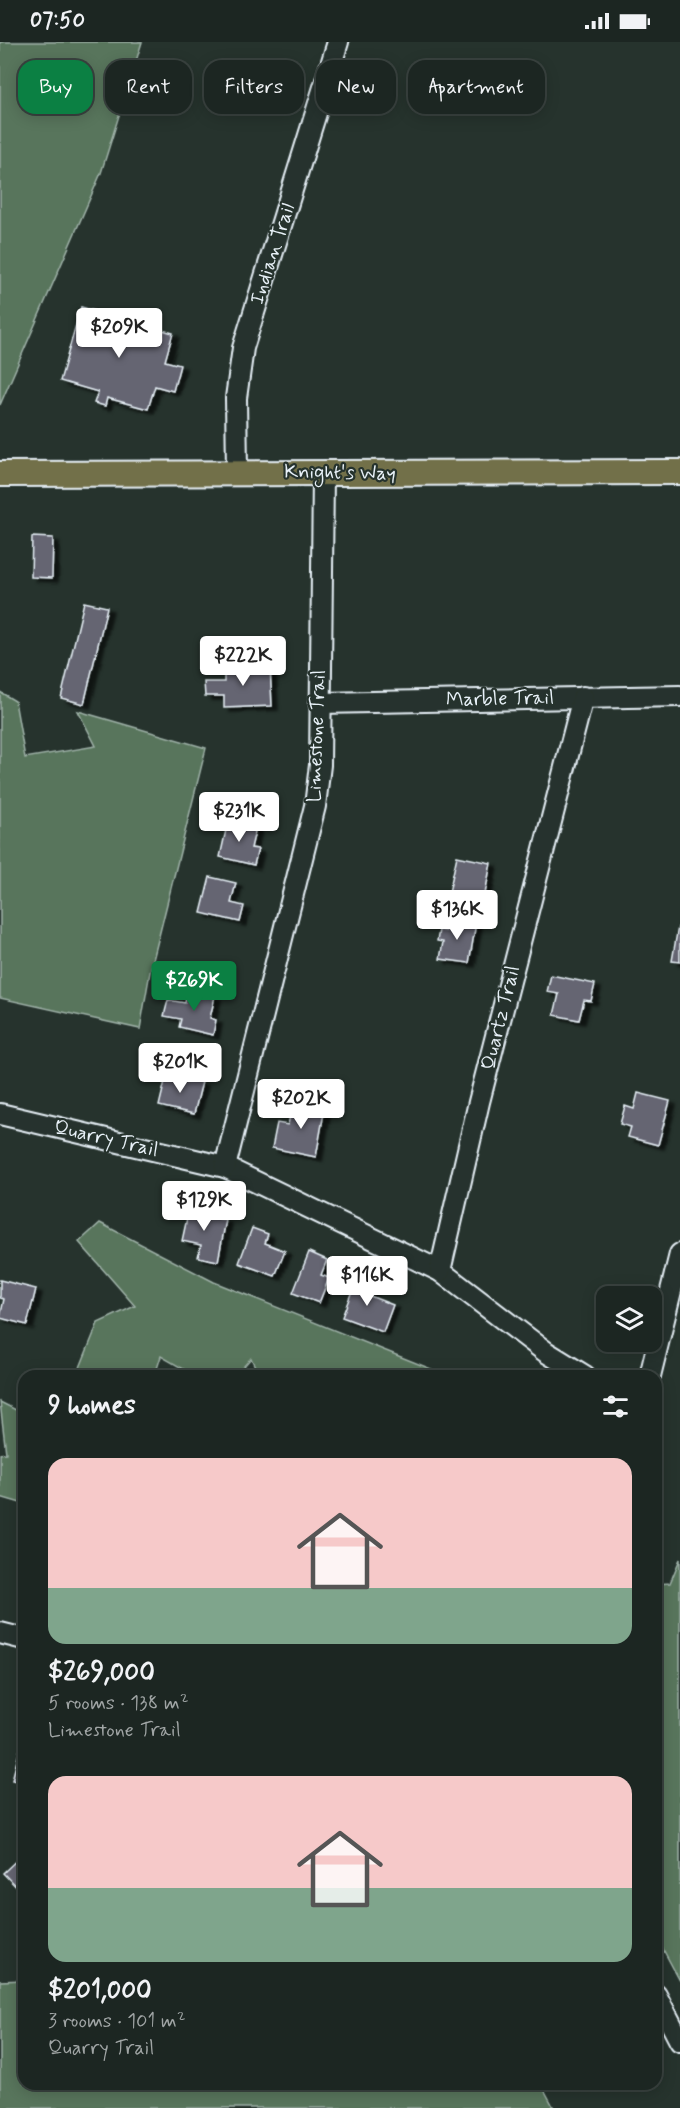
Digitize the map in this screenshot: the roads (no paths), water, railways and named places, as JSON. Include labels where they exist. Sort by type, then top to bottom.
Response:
[{"type":"main road","name":"Knight's Way","points":[[0,474],[237,471],[323,475],[680,472]]},
{"type":"street","name":"Indian Trail","points":[[237,471],[236,398],[243,348],[338,42]]},
{"type":"street","name":"Limestone Trail","points":[[225,1167],[315,806],[320,765],[323,475]]},
{"type":"street","name":"Marble Trail","points":[[320,703],[680,696]]},
{"type":"street","name":"Quartz Trail","points":[[440,1271],[479,1102],[583,697]]},
{"type":"street","name":"Quarry Trail","points":[[0,1114],[225,1167],[440,1271],[546,1352],[575,1370]]},
{"type":"street","points":[[651,1370],[680,1254]]},
{"type":"street","points":[[0,1633],[18,1638]]},
{"type":"street","points":[[662,2007],[680,2042]]}]
